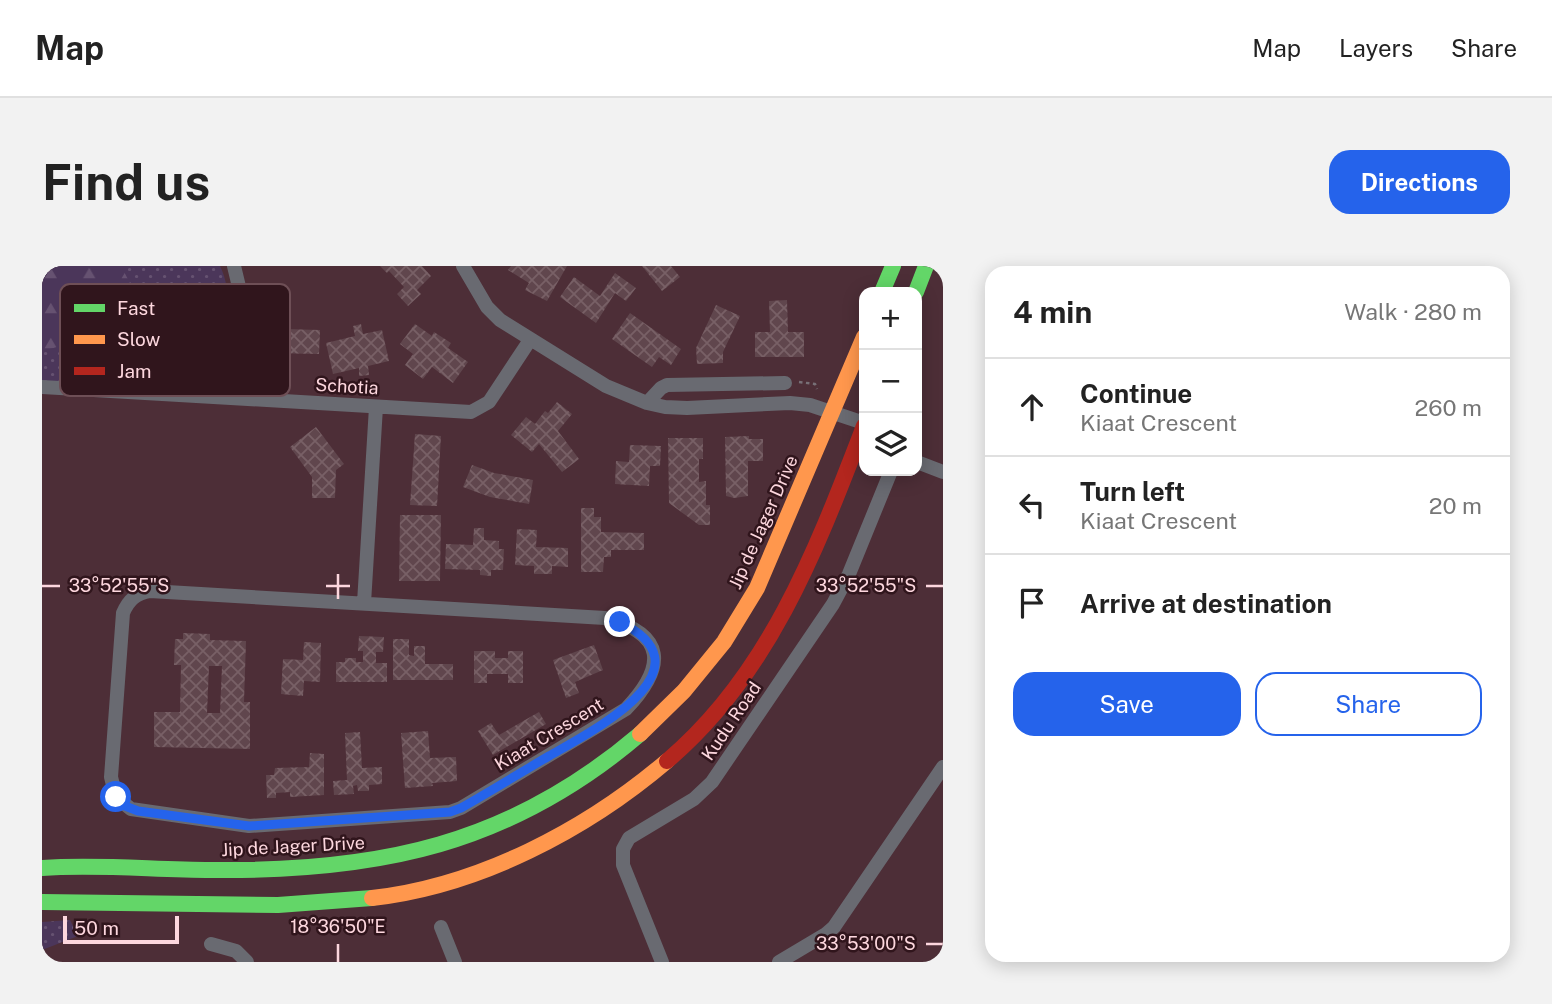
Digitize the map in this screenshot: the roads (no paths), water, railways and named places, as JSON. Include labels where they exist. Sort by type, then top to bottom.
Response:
[{"type":"main road","points":[[884,287],[893,266]]},
{"type":"main road","points":[[918,287],[926,266]]},
{"type":"main road","name":"Jip de Jager Drive","points":[[42,868],[69,866],[250,872],[355,864],[398,857],[471,835],[527,811],[567,789],[612,757],[649,725],[684,690],[730,634],[758,587],[859,349]]},
{"type":"main road","points":[[42,902],[265,905],[372,899],[422,890],[473,875],[524,855],[573,830],[619,801],[669,762],[732,696],[770,639],[810,565],[859,438]]},
{"type":"street","points":[[234,266],[238,284]]},
{"type":"street","points":[[463,266],[493,314],[530,340],[624,396],[665,407],[790,403],[810,405],[833,411],[859,423]]},
{"type":"street","name":"Schotia","points":[[199,396],[471,412],[489,402],[530,340]]},
{"type":"street","points":[[647,403],[661,387],[667,386],[785,383]]},
{"type":"street","name":"Schotia","points":[[42,387],[60,388]]},
{"type":"street","points":[[364,604],[376,407]]},
{"type":"street","points":[[922,464],[943,472]]},
{"type":"street","name":"Kudu Road","points":[[662,962],[623,865],[625,843],[634,834],[694,799],[712,782],[834,604],[889,476]]},
{"type":"street","name":"Kiaat Crescent","points":[[150,591],[364,604],[605,618],[620,622],[645,637],[653,648],[655,668],[626,709],[450,812],[249,826],[138,811],[120,802],[113,790],[111,777],[123,612],[128,601],[138,594],[150,591]]},
{"type":"street","points":[[779,962],[834,927],[943,767]]},
{"type":"street","points":[[441,928],[455,962]]},
{"type":"street","points":[[211,944],[236,951],[247,962]]}]
